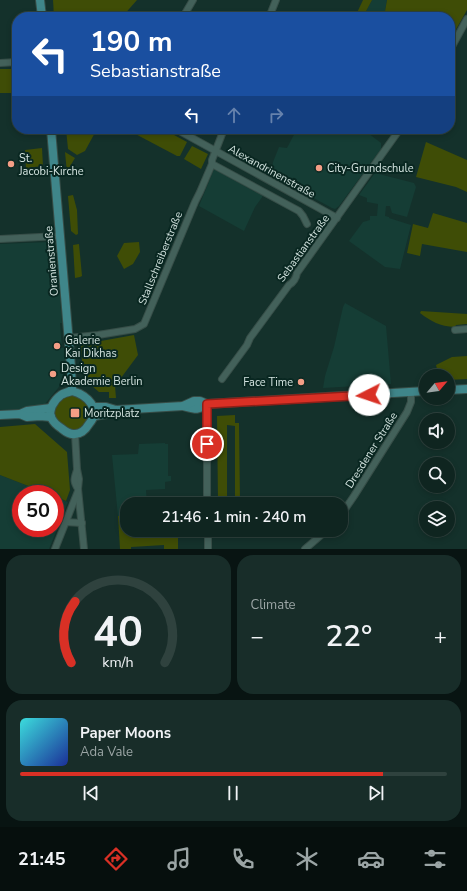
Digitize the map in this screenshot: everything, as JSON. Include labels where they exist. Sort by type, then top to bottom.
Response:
[{"type":"main road","points":[[40,0],[41,12]]},
{"type":"main road","name":"Oranienstraße","points":[[51,134],[69,338],[72,391]]},
{"type":"main road","points":[[455,390],[467,389]]},
{"type":"main road","points":[[72,391],[83,396],[93,407],[94,416],[92,422],[80,433],[75,434],[71,434],[63,430],[53,420],[51,413],[60,396],[66,392],[72,391]]},
{"type":"main road","points":[[94,416],[106,414],[116,410],[183,406],[201,409],[207,404],[419,391]]},
{"type":"main road","points":[[93,407],[106,407],[116,410]]},
{"type":"main road","points":[[0,415],[20,414],[27,417],[51,413]]},
{"type":"street","points":[[186,12],[193,0]]},
{"type":"street","points":[[271,12],[276,0]]},
{"type":"street","points":[[455,41],[467,19]]},
{"type":"street","points":[[0,63],[12,62]]},
{"type":"street","name":"Alexandrinenstraße","points":[[185,134],[337,218]]},
{"type":"street","name":"Stallschreiberstraße","points":[[69,338],[135,329],[144,324],[212,164],[212,160],[222,134]]},
{"type":"street","name":"Sebastianstraße","points":[[222,379],[247,345],[250,338],[289,285],[296,278],[297,273],[396,134]]},
{"type":"street","name":"Alexandrinenstraße","points":[[212,164],[298,211],[303,216],[307,224]]},
{"type":"street","points":[[0,239],[60,236]]},
{"type":"street","points":[[455,330],[467,329]]},
{"type":"street","name":"Dresdener Straße","points":[[348,505],[407,412],[411,402],[411,392]]},
{"type":"street","points":[[207,404],[207,497]]},
{"type":"street","points":[[55,549],[80,483],[77,470],[75,434]]},
{"type":"street","points":[[78,489],[84,549]]},
{"type":"street","points":[[65,522],[82,523]]},
{"type":"street","points":[[208,537],[208,549]]},
{"type":"street","points":[[305,549],[319,537]]},
{"type":"shaded area","points":[[372,0],[387,0],[385,12],[366,12]]},
{"type":"shaded area","name":"City-Grundschule","points":[[294,134],[369,134],[381,143],[381,149],[339,206],[335,209],[271,175],[273,162],[279,147],[287,148]]},
{"type":"shaded area","points":[[214,169],[263,196],[255,207],[244,231],[199,206]]},
{"type":"shaded area","points":[[375,173],[414,183],[416,187],[407,217],[392,213],[390,206],[386,206],[385,216],[411,225],[400,269],[385,267],[349,241],[363,222],[370,220],[370,216],[377,216],[378,204],[367,202],[367,198],[359,195]]},
{"type":"shaded area","points":[[50,242],[53,244],[54,248],[56,248],[62,323],[60,323],[66,374],[64,375],[63,382],[44,405],[39,405],[39,408],[0,410],[0,244]]},
{"type":"shaded area","points":[[345,303],[386,326],[391,384],[323,388]]},
{"type":"shaded area","points":[[139,444],[168,444],[168,476],[171,476],[171,481],[165,482],[165,489],[146,490],[146,497],[120,497],[120,516],[118,516],[112,455],[138,454]]},
{"type":"shaded area","points":[[0,475],[26,485],[12,485],[12,537],[54,537],[49,549],[0,549]]},
{"type":"shaded area","points":[[64,500],[68,502],[64,512]]},
{"type":"green space","points":[[53,0],[137,0],[126,12],[54,12]]},
{"type":"green space","points":[[363,0],[372,0],[366,12],[357,12]]},
{"type":"green space","points":[[387,0],[467,0],[467,10],[455,31],[455,12],[385,12]]},
{"type":"green space","points":[[0,69],[12,69],[12,93],[0,93]]},
{"type":"green space","points":[[66,134],[94,134],[85,151],[77,155],[68,149]]},
{"type":"green space","points":[[135,134],[172,134],[187,142],[180,156],[177,156]]},
{"type":"green space","points":[[426,142],[467,160],[467,192],[456,187],[416,177]]},
{"type":"green space","points":[[192,146],[208,154],[201,169],[184,159]]},
{"type":"green space","points":[[42,148],[43,166],[26,168],[25,150]]},
{"type":"green space","points":[[65,152],[75,158],[69,168],[68,173],[67,173]]},
{"type":"green space","points":[[73,195],[77,210],[78,234],[76,235],[71,231],[68,196]]},
{"type":"green space","points":[[433,213],[467,223],[467,252],[422,244],[420,256],[407,253],[413,224],[428,228]]},
{"type":"green space","points":[[139,242],[140,252],[133,264],[124,269],[117,256],[124,243]]},
{"type":"green space","points":[[79,244],[82,276],[75,278],[73,245]]},
{"type":"green space","points":[[421,311],[467,314],[467,324],[456,325],[455,327],[440,325],[424,316],[420,313]]},
{"type":"green space","points":[[134,335],[138,355],[115,386],[116,398],[109,398],[109,392],[99,392],[83,377],[81,344],[83,342],[101,341]]},
{"type":"green space","points":[[467,356],[467,379],[455,380],[455,369],[437,369],[436,365],[452,357]]},
{"type":"green space","points":[[75,394],[91,408],[90,419],[78,431],[67,430],[54,417],[54,407],[63,396]]},
{"type":"green space","points":[[235,415],[235,423],[239,423],[240,497],[235,497],[235,426],[227,425],[227,497],[218,497],[217,416]]},
{"type":"green space","points":[[35,424],[67,452],[70,490],[66,501],[64,500],[64,485],[26,485],[0,475],[0,427]]},
{"type":"green space","points":[[118,516],[120,516],[120,537],[178,537],[178,549],[164,549],[164,545],[120,549]]},
{"type":"place","name":"St. Jacobi-Kirche","points":[[11,164]]},
{"type":"place","name":"City-Grundschule","points":[[319,168]]},
{"type":"place","name":"Galerie Kai Dikhas","points":[[57,346]]},
{"type":"place","name":"Design Akademie Berlin","points":[[53,374]]},
{"type":"place","name":"Face Time","points":[[301,382]]},
{"type":"place","name":"Moritzplatz","points":[[75,413]]},
{"type":"route","points":[[207,444],[207,404],[369,395]]}]
